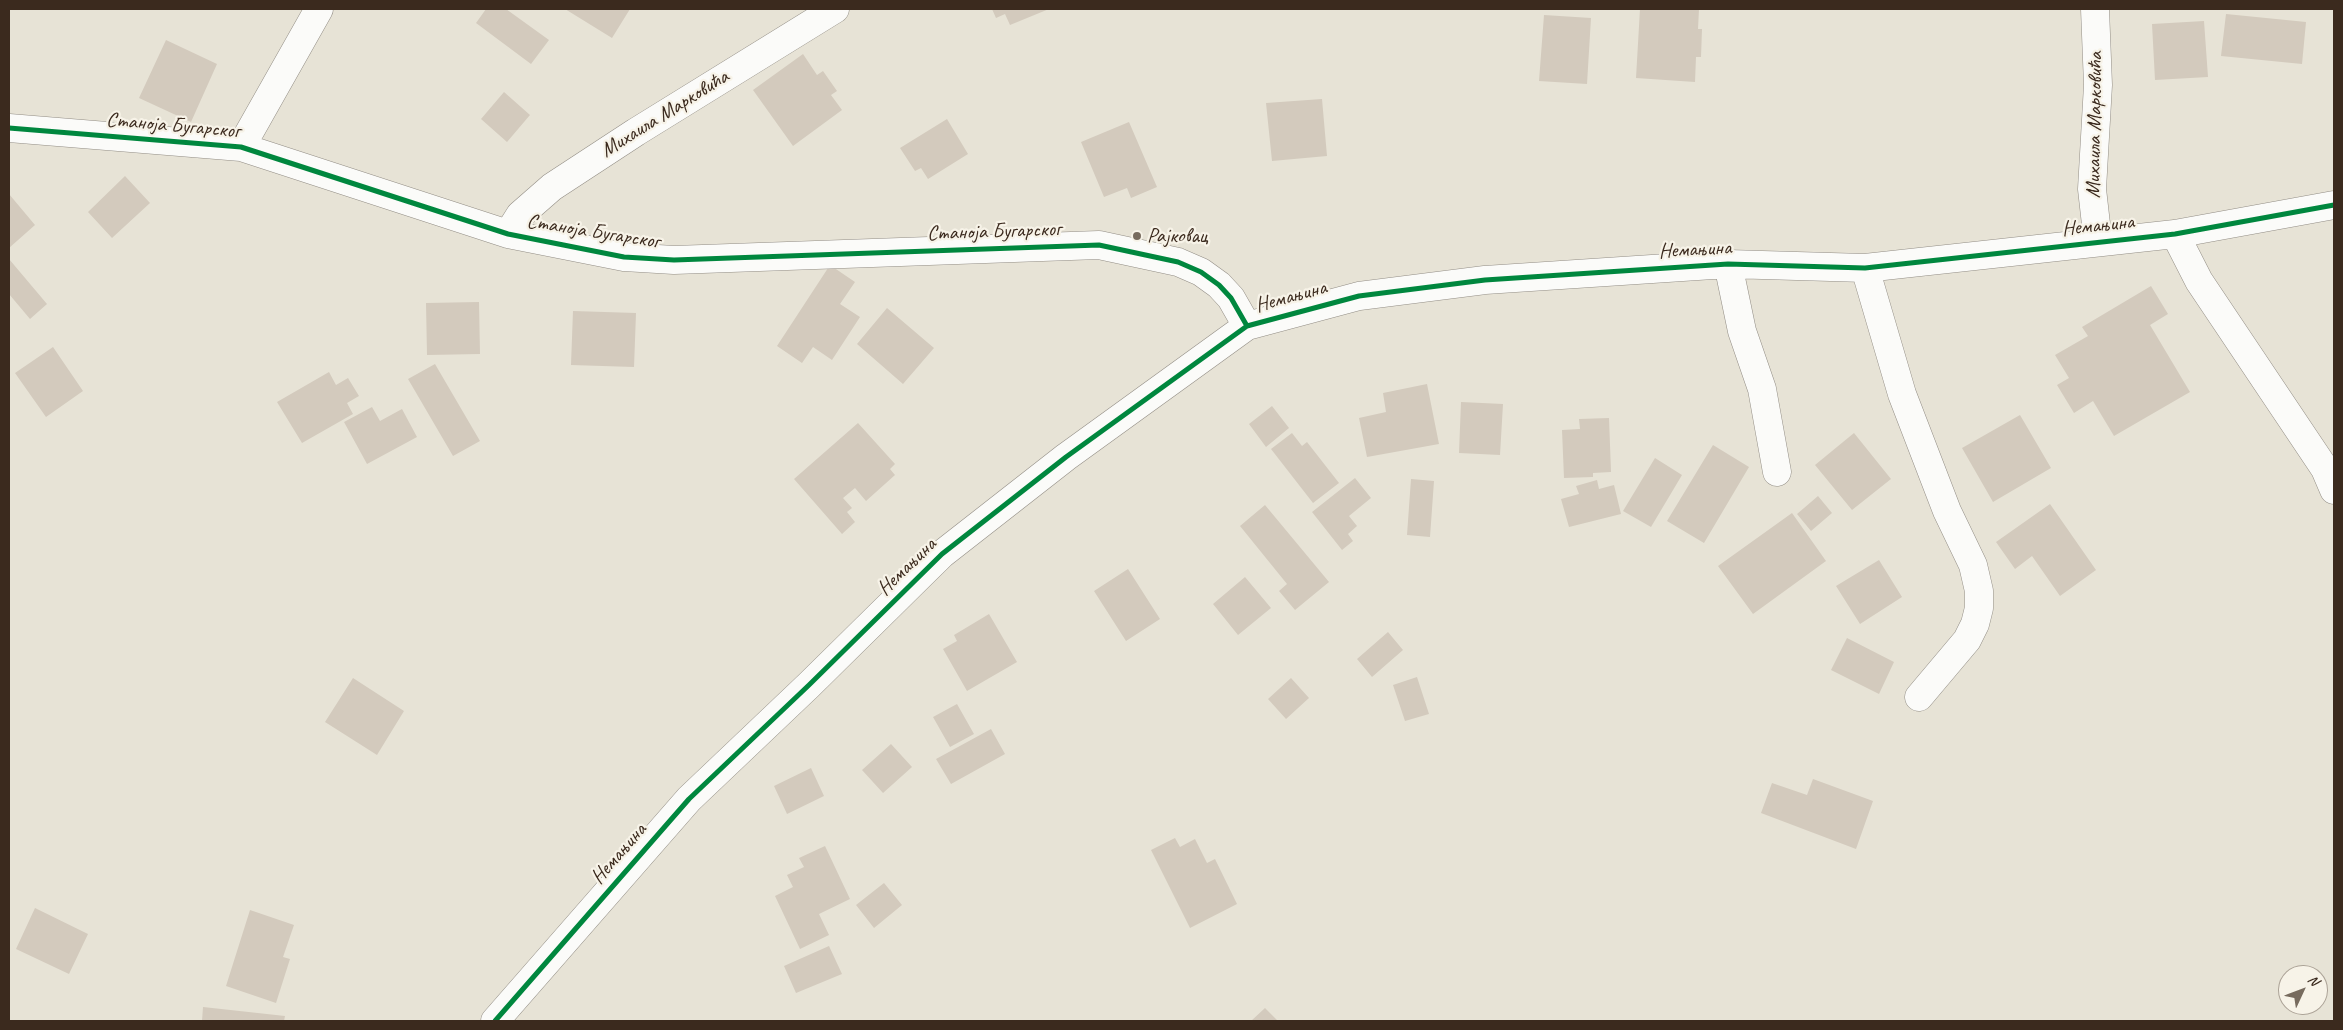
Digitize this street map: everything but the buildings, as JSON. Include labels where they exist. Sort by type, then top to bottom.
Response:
[{"type":"street","points":[[241,147],[319,9]]},
{"type":"street","name":"Михаила Марковића","points":[[508,234],[520,214],[552,187],[644,127],[835,9]]},
{"type":"street","name":"Михаила Марковића","points":[[2096,9],[2098,86],[2092,189],[2098,242]]},
{"type":"street","name":"Станоја Бугарског","points":[[9,128],[241,147],[508,234],[624,257],[674,260],[1098,245],[1178,262],[1201,272],[1219,285],[1231,298],[1247,326]]},
{"type":"street","name":"Немањина","points":[[495,1021],[689,799],[809,686],[942,554],[1066,457],[1247,326],[1359,296],[1485,280],[1728,264],[1865,268],[2175,234],[2334,205]]},
{"type":"street","points":[[2175,234],[2199,281],[2325,469],[2334,490]]},
{"type":"street","points":[[1728,264],[1742,331],[1762,389],[1777,472]]},
{"type":"street","points":[[1865,268],[1902,394],[1947,511],[1973,565],[1980,591],[1975,624],[1967,640],[1919,698]]},
{"type":"cycle path","points":[[9,128],[241,147],[508,234],[624,257],[674,260],[1099,245],[1178,262],[1201,272],[1219,285],[1231,298],[1247,326]]},
{"type":"cycle path","points":[[495,1021],[689,799],[809,685],[942,554],[1066,457],[1247,326],[1359,296],[1485,280],[1728,264],[1865,268],[2175,234],[2334,205]]},
{"type":"place","name":"Рајковац","points":[[1137,236]]}]
